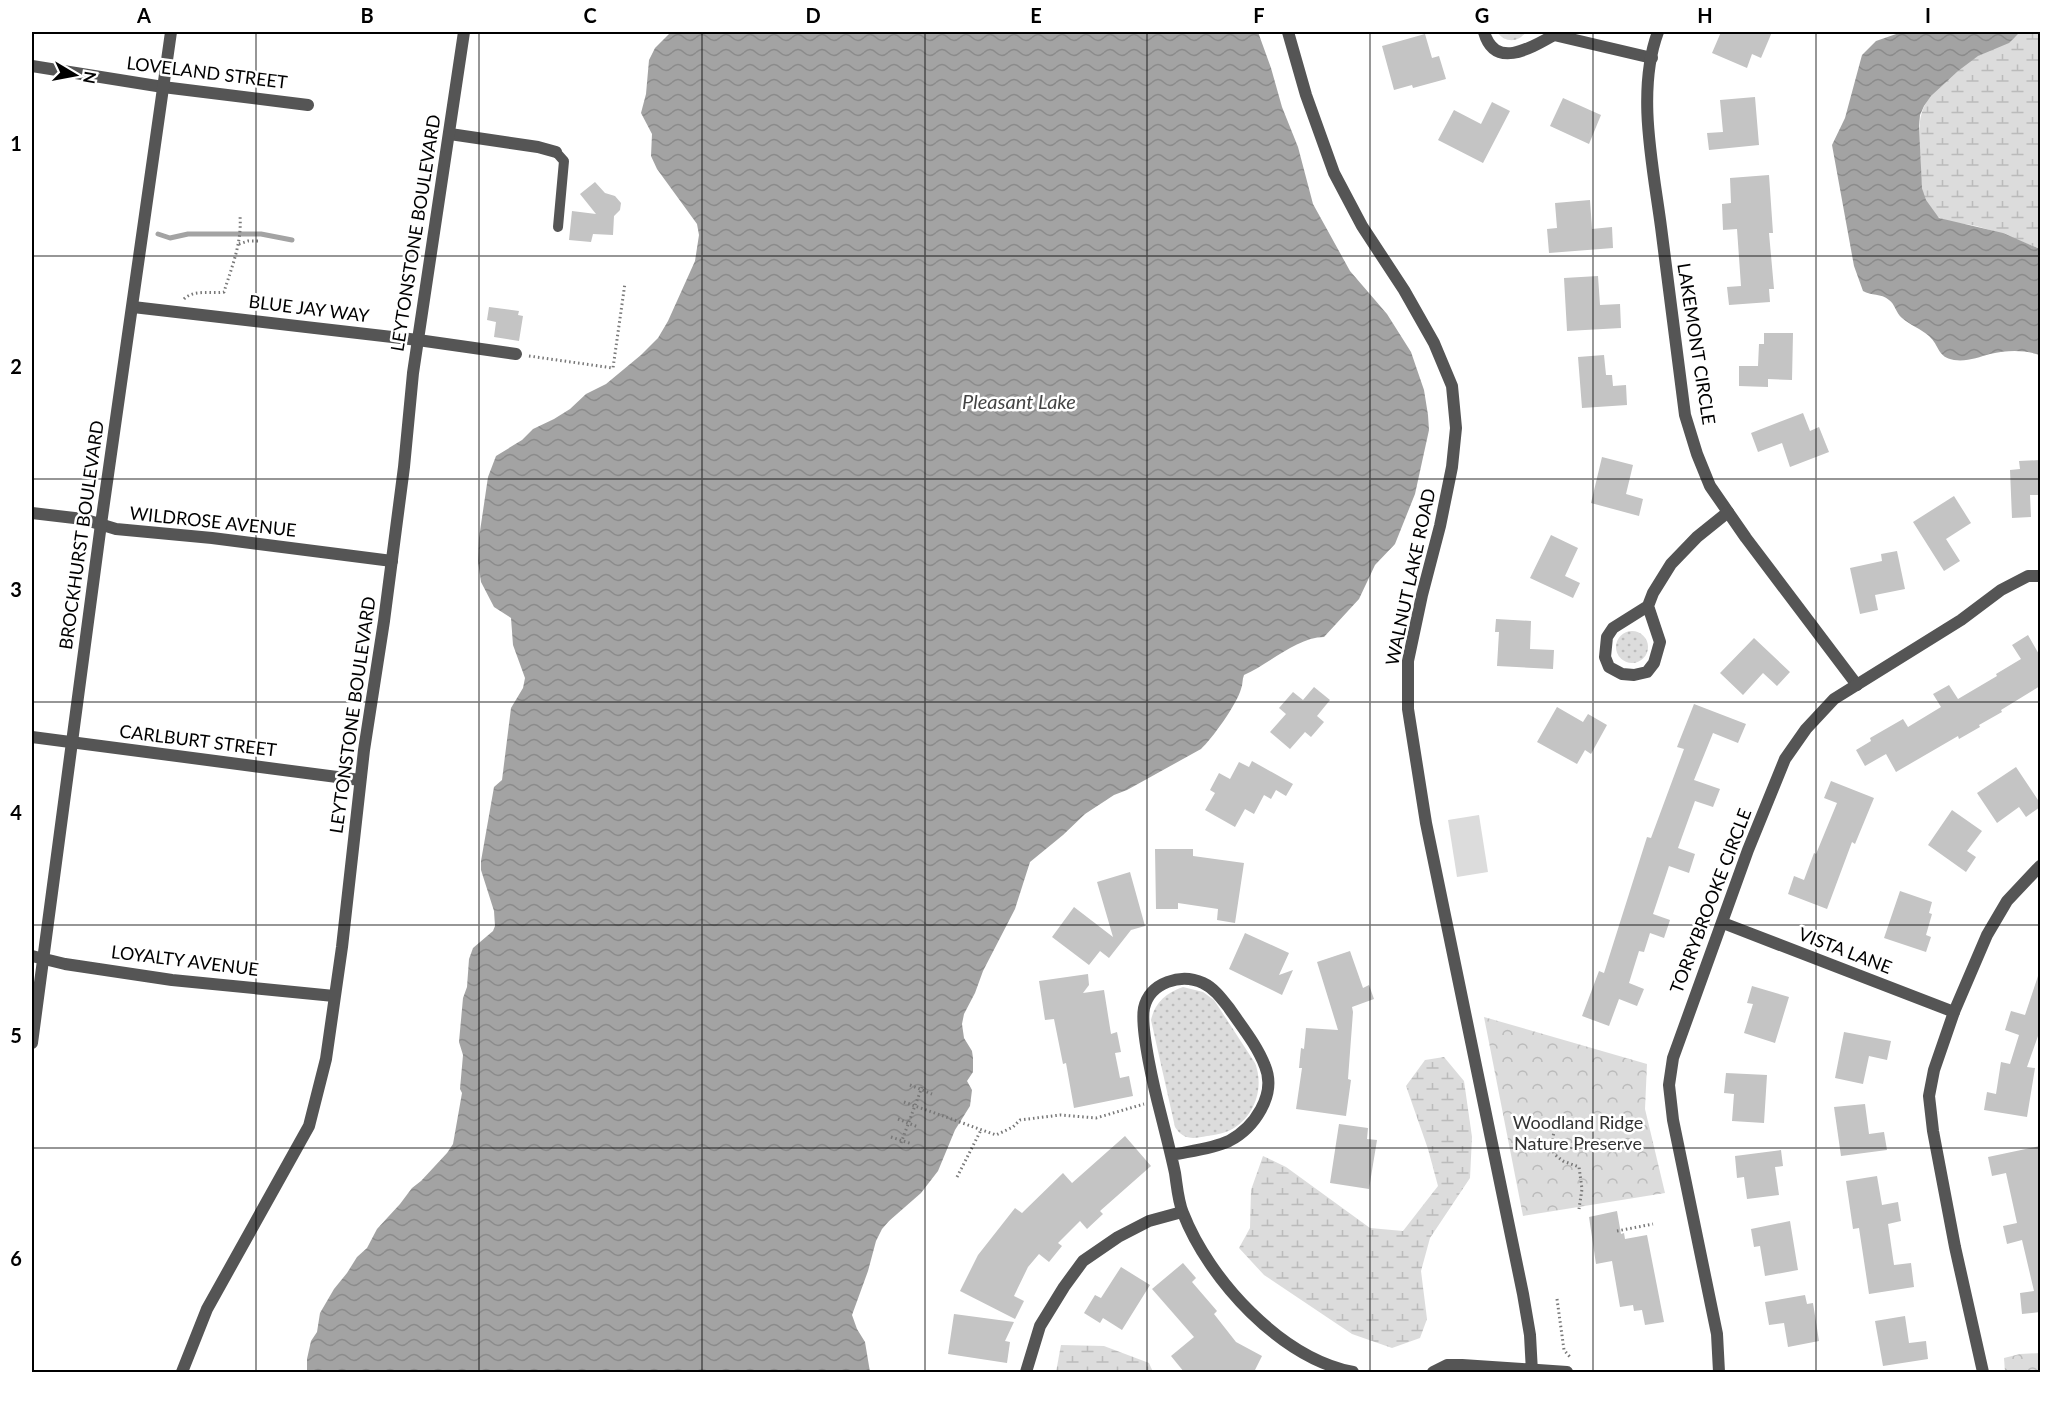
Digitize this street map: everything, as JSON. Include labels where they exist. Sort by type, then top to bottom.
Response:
[{"type":"street","name":"BROCKHURST BOULEVARD","points":[[32,1043],[37,958],[72,744],[171,32]]},
{"type":"street","name":"LEYTONSTONE BOULEVARD","points":[[182,1372],[207,1309],[309,1126],[326,1059],[360,780],[392,561],[418,340],[464,32]]},
{"type":"street","name":"WALNUT LAKE ROAD","points":[[1288,32],[1306,95],[1334,173],[1362,226],[1404,290],[1434,343],[1452,386],[1456,428],[1452,467],[1408,661],[1408,709],[1426,824],[1523,1294],[1530,1335],[1532,1372]]},
{"type":"street","points":[[1484,32],[1488,42],[1496,50],[1517,54],[1528,50],[1553,33],[1652,58]]},
{"type":"street","name":"LAKEMONT CIRCLE","points":[[1658,32],[1647,93],[1651,149],[1685,415],[1710,486],[1857,685]]},
{"type":"street","name":"LOVELAND STREET","points":[[32,66],[163,87],[308,105]]},
{"type":"street","points":[[450,134],[538,147],[556,152]]},
{"type":"street","name":"BLUE JAY WAY","points":[[133,307],[418,340],[516,354]]},
{"type":"street","points":[[1647,606],[1660,642],[1654,663],[1647,672],[1634,675],[1622,674],[1610,667],[1605,657],[1607,637],[1613,628],[1647,606],[1671,564],[1697,537],[1728,512]]},
{"type":"street","name":"WILDROSE AVENUE","points":[[32,513],[83,519],[116,529],[212,538],[392,561]]},
{"type":"street","name":"TORRYBROOKE CIRCLE","points":[[1719,1372],[1717,1334],[1673,1120],[1669,1085],[1673,1058],[1685,1019],[1723,923],[1748,850],[1785,759],[1806,729],[1834,699],[1961,620],[2001,590],[2028,576],[2040,576]]},
{"type":"street","name":"CARLBURT STREET","points":[[32,737],[360,780]]},
{"type":"street","points":[[1983,1372],[1955,1247],[1933,1131],[1929,1096],[1934,1070],[1954,1012],[1987,935],[2007,901],[2040,866]]},
{"type":"street","name":"VISTA LANE","points":[[1723,923],[1954,1012]]},
{"type":"street","name":"LOYALTY AVENUE","points":[[37,958],[172,980],[334,996]]},
{"type":"street","points":[[1171,1155],[1214,1145],[1235,1137],[1252,1124],[1261,1111],[1268,1080],[1266,1068],[1255,1046],[1214,990],[1203,983],[1176,979],[1155,990],[1144,1008],[1144,1029],[1157,1101],[1182,1212],[1222,1280],[1252,1312],[1289,1346],[1320,1364],[1353,1372]]},
{"type":"street","points":[[1026,1372],[1040,1326],[1083,1261],[1118,1237],[1149,1221],[1182,1212]]},
{"type":"street","points":[[1433,1372],[1447,1365],[1532,1372],[1567,1372]]},
{"type":"lane","points":[[556,152],[564,161],[558,227]]},
{"type":"path","points":[[180,312],[184,299],[190,294],[224,292],[234,256],[240,244],[240,216]]},
{"type":"path","points":[[240,244],[248,241],[261,241]]},
{"type":"path","points":[[516,354],[613,368],[625,283]]},
{"type":"path","points":[[910,1085],[932,1094]]},
{"type":"path","points":[[901,1142],[922,1088]]},
{"type":"path","points":[[904,1102],[996,1135],[1013,1127],[1020,1120],[1060,1115],[1096,1118],[1157,1101]]},
{"type":"path","points":[[898,1119],[918,1127]]},
{"type":"path","points":[[1560,1122],[1555,1128],[1551,1141],[1554,1154],[1563,1161],[1579,1167],[1582,1189],[1579,1209]]},
{"type":"path","points":[[957,1177],[981,1130]]},
{"type":"path","points":[[891,1137],[912,1144]]},
{"type":"path","points":[[1617,1231],[1653,1224]]},
{"type":"path","points":[[1557,1299],[1564,1350],[1573,1360]]},
{"type":"green space","points":[[1497,32],[1526,32],[1515,40],[1508,40]]},
{"type":"green space","points":[[2020,32],[2040,32],[2040,249],[1976,226],[1940,218],[1933,213],[1924,197],[1921,178],[1919,128],[1921,114],[1927,101],[1949,78],[1968,63],[2007,42]]},
{"type":"green space","points":[[1632,631],[1643,636],[1648,647],[1643,658],[1632,663],[1621,658],[1616,647],[1621,636]]},
{"type":"green space","points":[[1479,815],[1488,872],[1457,877],[1448,820]]},
{"type":"green space","points":[[1183,987],[1203,992],[1214,1000],[1255,1063],[1259,1081],[1253,1107],[1242,1122],[1224,1132],[1197,1138],[1189,1138],[1181,1134],[1175,1127],[1151,1020],[1155,1008],[1162,999]]},
{"type":"green space","name":"Woodland Ridge Nature Preserve","points":[[1484,1017],[1647,1064],[1645,1109],[1665,1193],[1523,1216]]},
{"type":"green space","points":[[1444,1057],[1464,1081],[1472,1137],[1470,1178],[1430,1238],[1421,1271],[1427,1319],[1420,1338],[1392,1348],[1352,1334],[1264,1275],[1239,1248],[1250,1228],[1251,1190],[1263,1156],[1286,1167],[1370,1228],[1403,1231],[1438,1186],[1406,1086],[1425,1060]]},
{"type":"green space","points":[[1061,1345],[1104,1346],[1149,1363],[1153,1372],[1056,1372]]},
{"type":"green space","points":[[2040,1353],[2040,1372],[2005,1372],[2004,1358]]},
{"type":"water","name":"Pleasant Lake","points":[[671,32],[1258,32],[1282,107],[1298,147],[1313,204],[1350,271],[1387,314],[1411,352],[1424,390],[1429,430],[1415,494],[1395,544],[1375,565],[1359,599],[1324,637],[1314,638],[1293,646],[1244,675],[1235,703],[1201,749],[1114,795],[1085,814],[1030,862],[1015,909],[964,1014],[962,1024],[964,1038],[972,1051],[973,1058],[973,1072],[967,1081],[972,1090],[970,1106],[955,1130],[938,1171],[921,1193],[882,1229],[852,1315],[865,1342],[870,1372],[307,1372],[307,1359],[311,1341],[317,1332],[320,1313],[334,1289],[357,1257],[367,1248],[377,1229],[453,1144],[462,1093],[460,1089],[463,1055],[459,1042],[469,959],[473,948],[493,931],[495,926],[494,911],[481,870],[481,861],[494,787],[502,780],[511,708],[523,688],[525,678],[513,645],[511,618],[494,607],[481,582],[478,561],[479,538],[488,477],[496,456],[522,440],[533,429],[570,409],[586,394],[606,384],[658,338],[695,261],[699,235],[697,224],[657,169],[651,156],[652,134],[641,113],[646,94],[649,60],[655,48]]},
{"type":"water","points":[[1902,32],[2020,32],[2009,43],[1978,56],[1958,71],[1931,96],[1924,106],[1919,126],[1922,188],[1926,200],[1939,218],[2003,233],[2040,249],[2040,355],[2010,351],[1973,359],[1948,359],[1929,336],[1898,314],[1889,300],[1883,296],[1863,291],[1854,266],[1832,145],[1845,118],[1862,55],[1876,41]]},
{"type":"building","points":[[1721,32],[1772,32],[1761,58],[1752,54],[1747,68],[1712,53]]},
{"type":"building","points":[[1425,34],[1432,58],[1439,56],[1446,79],[1413,88],[1412,85],[1394,90],[1382,46]]},
{"type":"building","points":[[1755,97],[1759,145],[1709,150],[1707,133],[1723,132],[1720,100]]},
{"type":"building","points":[[1563,98],[1601,115],[1589,144],[1550,126]]},
{"type":"building","points":[[1492,102],[1510,111],[1483,163],[1438,140],[1454,110],[1481,124]]},
{"type":"building","points":[[1769,175],[1773,233],[1769,233],[1774,289],[1769,289],[1770,302],[1729,305],[1727,287],[1741,286],[1737,229],[1723,230],[1722,204],[1731,203],[1730,178]]},
{"type":"building","points":[[595,182],[605,193],[615,196],[621,203],[620,210],[614,216],[613,235],[593,234],[591,242],[569,240],[572,211],[596,214],[580,194]]},
{"type":"building","points":[[1590,200],[1592,229],[1612,227],[1613,248],[1549,253],[1547,229],[1557,228],[1555,203]]},
{"type":"building","points":[[1598,276],[1600,305],[1620,304],[1621,328],[1567,331],[1564,278]]},
{"type":"building","points":[[489,307],[519,311],[518,315],[523,316],[519,341],[494,337],[496,322],[487,320]]},
{"type":"building","points":[[1764,333],[1793,333],[1792,380],[1768,379],[1768,387],[1739,386],[1739,366],[1758,366],[1759,344],[1764,344]]},
{"type":"building","points":[[1604,355],[1606,375],[1612,375],[1613,386],[1626,385],[1627,405],[1582,408],[1578,357]]},
{"type":"building","points":[[1803,413],[1810,431],[1819,427],[1829,452],[1790,467],[1782,443],[1758,452],[1751,433]]},
{"type":"building","points":[[1602,457],[1633,465],[1626,494],[1643,499],[1639,516],[1591,503]]},
{"type":"building","points":[[2040,460],[2040,495],[2030,495],[2031,517],[2012,518],[2010,470],[2020,469],[2019,461]]},
{"type":"building","points":[[1954,496],[1971,523],[1946,539],[1960,561],[1944,571],[1913,522]]},
{"type":"building","points":[[1551,535],[1578,548],[1565,576],[1580,583],[1573,598],[1530,578]]},
{"type":"building","points":[[1897,551],[1905,589],[1875,595],[1878,610],[1860,614],[1850,568],[1882,561],[1881,554]]},
{"type":"building","points":[[1496,619],[1531,621],[1530,649],[1554,650],[1553,669],[1497,666],[1499,632],[1495,632]]},
{"type":"building","points":[[2028,635],[2040,656],[2040,686],[1979,725],[1980,727],[1959,739],[1958,736],[1896,772],[1886,754],[1865,766],[1856,750],[1871,741],[1870,738],[1903,719],[1908,727],[1941,707],[1933,694],[1949,685],[1958,699],[1997,676],[1996,674],[2021,659],[2012,645]]},
{"type":"building","points":[[1754,638],[1790,672],[1777,686],[1763,673],[1743,695],[1720,673]]},
{"type":"building","points":[[1314,687],[1330,700],[1317,716],[1324,722],[1311,737],[1305,732],[1290,749],[1270,732],[1286,714],[1279,708],[1293,692],[1303,700]]},
{"type":"building","points":[[1694,704],[1746,724],[1738,743],[1713,733],[1694,780],[1720,789],[1713,807],[1695,801],[1678,848],[1695,854],[1689,873],[1669,866],[1653,914],[1670,920],[1664,938],[1650,933],[1644,952],[1639,951],[1629,983],[1644,989],[1637,1006],[1619,999],[1609,1026],[1582,1016],[1599,971],[1604,973],[1647,837],[1651,838],[1684,749],[1677,747]]},
{"type":"building","points":[[1557,707],[1583,722],[1588,714],[1607,725],[1591,754],[1585,750],[1577,764],[1537,742]]},
{"type":"building","points":[[1252,761],[1293,784],[1286,796],[1276,790],[1271,799],[1264,795],[1254,814],[1245,809],[1235,827],[1205,810],[1215,793],[1210,790],[1219,773],[1230,779],[1239,762],[1249,767]]},
{"type":"building","points":[[2016,767],[2040,803],[2040,807],[2026,817],[2019,807],[1997,823],[1977,793]]},
{"type":"building","points":[[1831,781],[1874,798],[1855,844],[1852,842],[1827,909],[1788,894],[1794,876],[1804,880],[1837,803],[1824,798]]},
{"type":"building","points":[[1952,810],[1982,831],[1967,851],[1976,857],[1966,872],[1928,845]]},
{"type":"building","points":[[1155,849],[1193,849],[1193,856],[1244,863],[1235,923],[1217,920],[1218,909],[1178,903],[1178,909],[1156,909]]},
{"type":"building","points":[[1130,872],[1145,926],[1131,930],[1109,958],[1100,951],[1089,965],[1052,937],[1074,907],[1113,937],[1097,882]]},
{"type":"building","points":[[1900,891],[1932,902],[1929,913],[1932,914],[1926,935],[1931,937],[1926,952],[1884,938]]},
{"type":"building","points":[[1245,933],[1289,953],[1279,975],[1293,970],[1282,995],[1229,969]]},
{"type":"building","points":[[1350,951],[1363,988],[1369,985],[1374,999],[1352,1007],[1348,1079],[1351,1080],[1346,1116],[1296,1109],[1302,1068],[1299,1068],[1301,1048],[1304,1049],[1306,1028],[1338,1030],[1317,962]]},
{"type":"building","points":[[1088,974],[1089,985],[1083,993],[1104,990],[1111,1034],[1117,1032],[1121,1052],[1115,1053],[1120,1078],[1129,1076],[1133,1096],[1074,1108],[1066,1063],[1063,1064],[1054,1019],[1045,1020],[1039,981]]},
{"type":"building","points":[[2038,976],[2040,976],[2040,1037],[2038,1036],[2027,1067],[2035,1068],[2027,1117],[1984,1110],[1987,1092],[1996,1094],[2001,1062],[2010,1064],[2019,1035],[2005,1030],[2011,1011],[2025,1015]]},
{"type":"building","points":[[1752,986],[1789,997],[1775,1043],[1744,1033],[1753,1004],[1747,1003]]},
{"type":"building","points":[[1844,1032],[1891,1041],[1887,1060],[1869,1056],[1863,1084],[1835,1078]]},
{"type":"building","points":[[1726,1073],[1767,1075],[1764,1123],[1732,1121],[1734,1094],[1724,1093]]},
{"type":"building","points":[[1865,1104],[1869,1134],[1884,1132],[1887,1150],[1841,1156],[1834,1107]]},
{"type":"building","points":[[1339,1124],[1368,1128],[1367,1139],[1377,1140],[1369,1189],[1330,1183]]},
{"type":"building","points":[[1125,1136],[1151,1166],[1100,1211],[1103,1214],[1087,1229],[1080,1221],[1058,1243],[1062,1246],[1049,1262],[1039,1254],[1028,1267],[1014,1296],[1024,1301],[1015,1319],[960,1291],[978,1255],[1015,1208],[1022,1213],[1063,1173],[1072,1183]]},
{"type":"building","points":[[2040,1146],[2040,1312],[2022,1314],[2020,1293],[2034,1291],[2022,1240],[2007,1244],[2003,1226],[2017,1223],[2006,1173],[1992,1176],[1988,1157]]},
{"type":"building","points":[[1781,1150],[1783,1166],[1775,1167],[1779,1195],[1747,1199],[1744,1177],[1737,1178],[1735,1156]]},
{"type":"building","points":[[1877,1176],[1882,1205],[1898,1202],[1901,1221],[1888,1224],[1894,1265],[1911,1263],[1914,1287],[1869,1294],[1859,1228],[1853,1229],[1846,1181]]},
{"type":"building","points":[[1617,1211],[1621,1234],[1624,1233],[1625,1239],[1647,1235],[1664,1322],[1645,1325],[1642,1310],[1634,1311],[1633,1305],[1620,1307],[1612,1261],[1596,1264],[1589,1217]]},
{"type":"building","points":[[1790,1221],[1798,1270],[1765,1276],[1760,1246],[1754,1247],[1751,1229]]},
{"type":"building","points":[[1183,1263],[1196,1278],[1192,1282],[1217,1311],[1214,1314],[1236,1342],[1262,1356],[1254,1372],[1184,1372],[1171,1356],[1194,1337],[1152,1289]]},
{"type":"building","points":[[1121,1267],[1150,1285],[1122,1330],[1103,1318],[1100,1323],[1084,1313],[1095,1295],[1101,1298]]},
{"type":"building","points":[[1805,1295],[1807,1304],[1813,1303],[1819,1341],[1788,1347],[1784,1323],[1769,1325],[1765,1302]]},
{"type":"building","points":[[954,1314],[1014,1322],[1005,1341],[1010,1342],[1007,1363],[948,1354]]},
{"type":"building","points":[[1905,1316],[1909,1343],[1926,1341],[1928,1359],[1883,1366],[1875,1321]]},
{"type":"waterway","points":[[158,234],[170,238],[188,234],[261,234],[292,240]]}]
